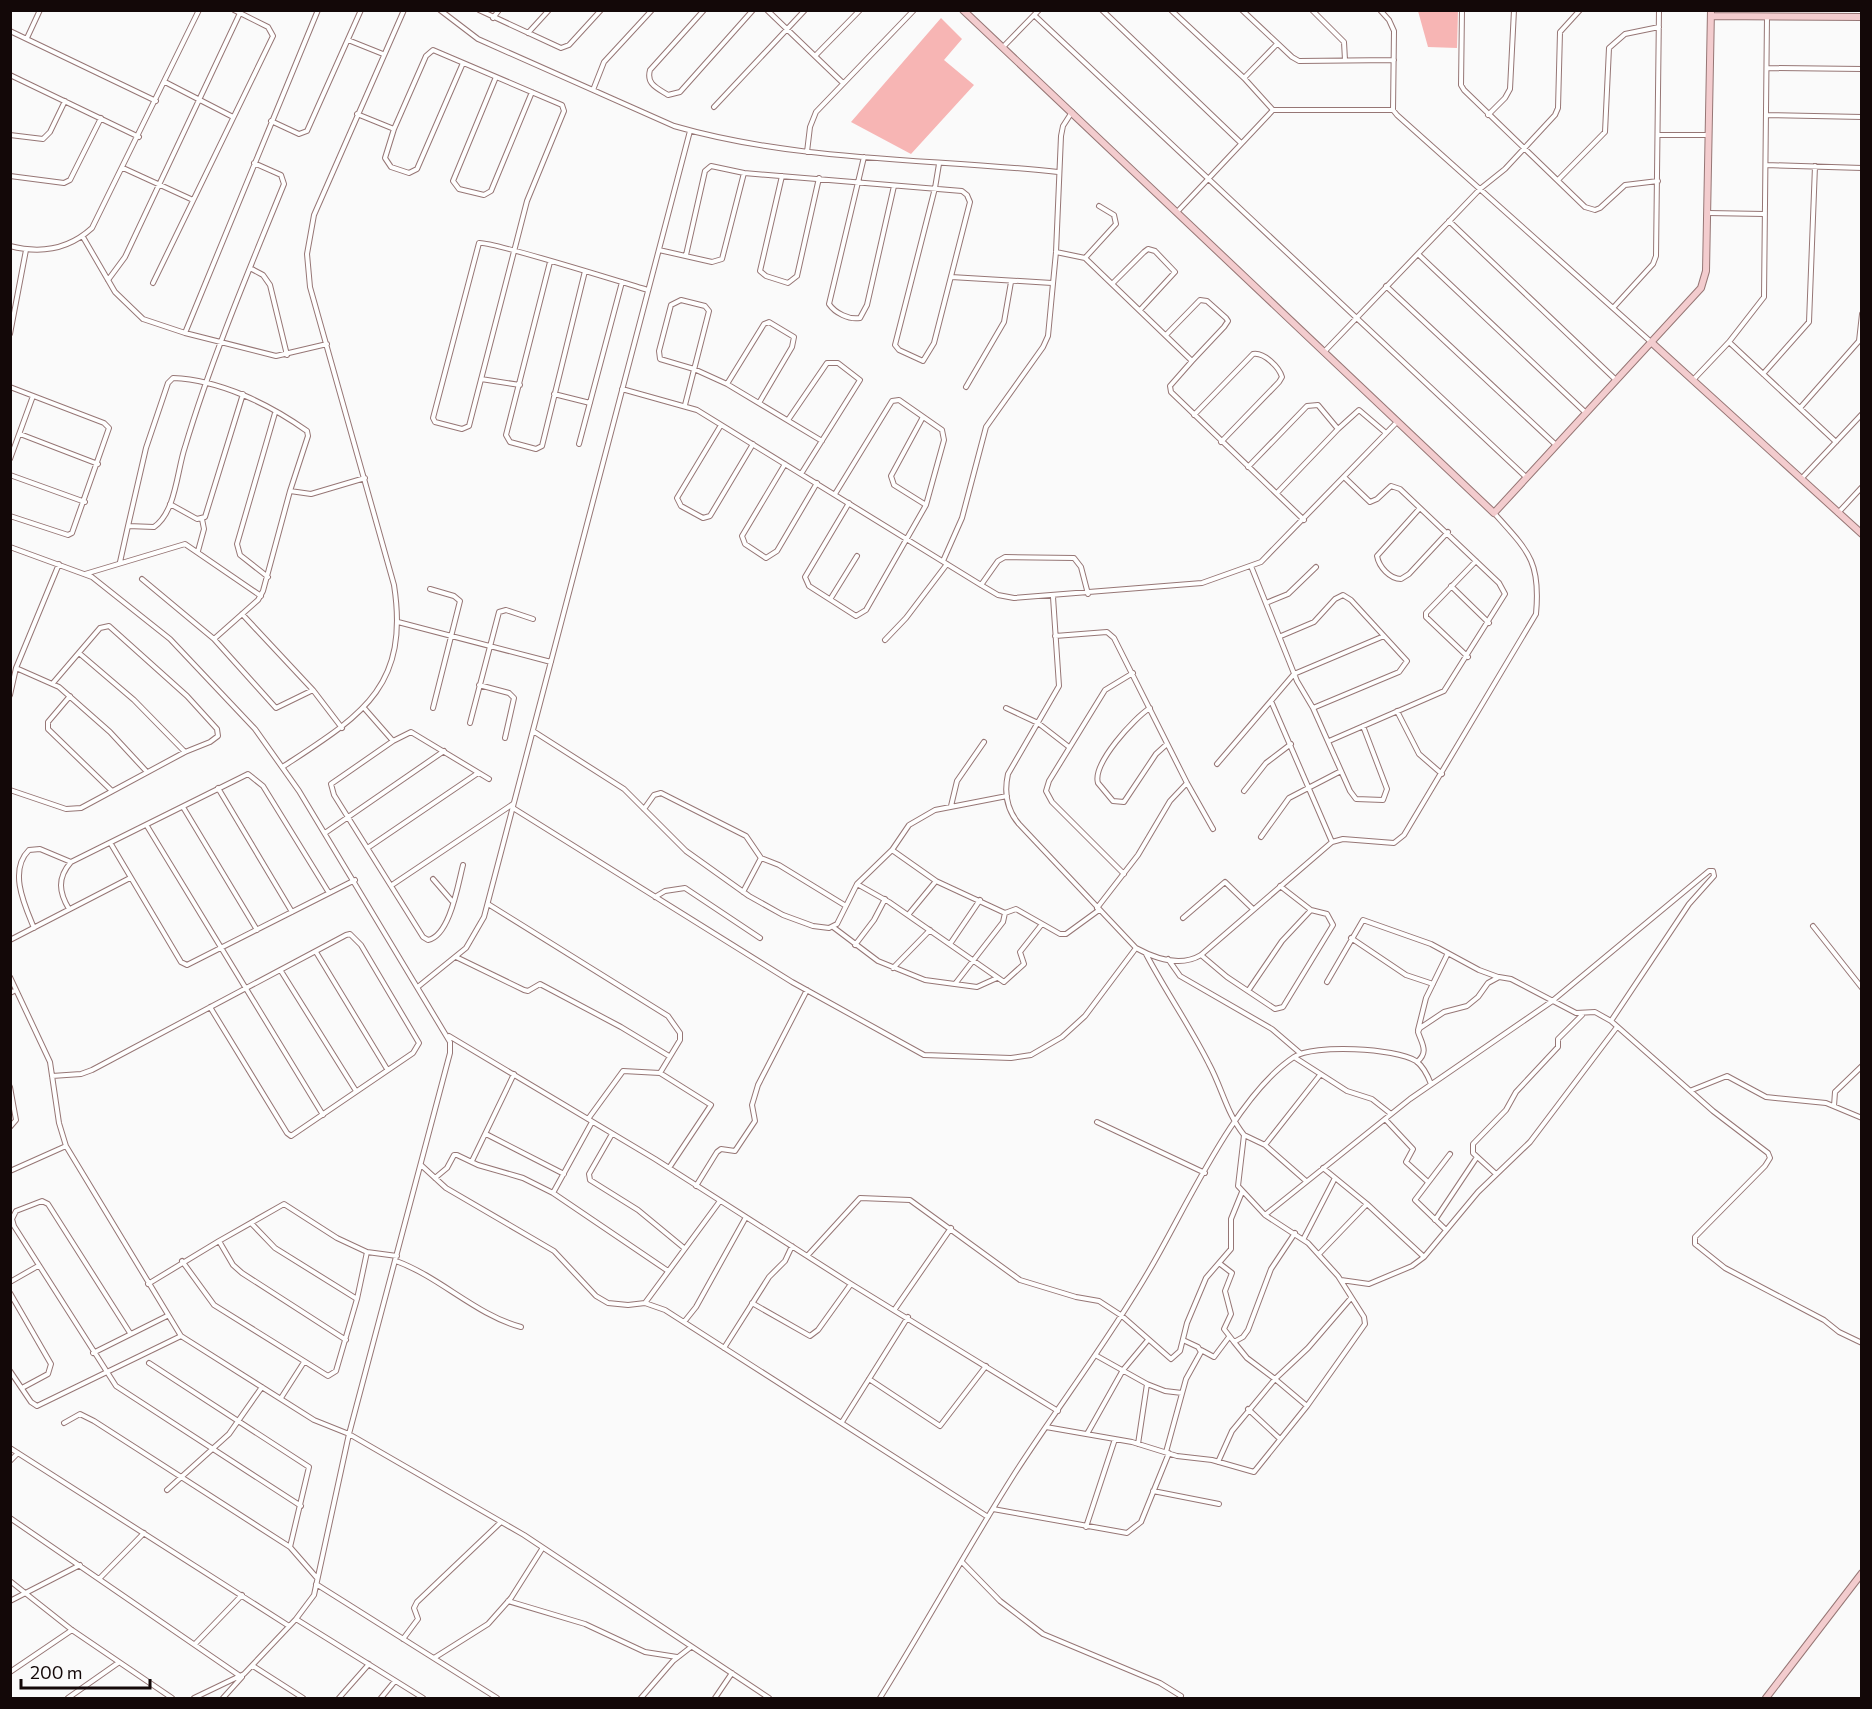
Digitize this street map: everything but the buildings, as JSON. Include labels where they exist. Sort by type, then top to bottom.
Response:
[{"type":"street","points":[[27,38],[40,10]]},
{"type":"street","points":[[10,246],[26,250],[61,248],[83,237],[96,223],[199,10]]},
{"type":"street","points":[[153,283],[273,36],[271,29],[234,10]]},
{"type":"street","points":[[185,333],[318,10]]},
{"type":"street","points":[[271,121],[299,134],[307,131],[361,10]]},
{"type":"street","points":[[284,766],[342,728],[365,709],[389,667],[398,622],[394,585],[308,279],[309,235],[314,215],[404,10]]},
{"type":"street","points":[[440,10],[473,36],[690,131],[754,146],[807,152],[1058,172]]},
{"type":"street","points":[[479,10],[558,47],[566,47],[601,10]]},
{"type":"street","points":[[493,18],[499,10]]},
{"type":"street","points":[[528,33],[549,10]]},
{"type":"street","points":[[593,90],[604,62],[652,10]]},
{"type":"street","points":[[704,10],[650,70],[648,75],[652,84],[668,95],[680,92],[753,10]]},
{"type":"street","points":[[767,10],[843,83]]},
{"type":"street","points":[[714,107],[805,10]]},
{"type":"street","points":[[815,56],[860,10]]},
{"type":"street","points":[[807,152],[813,117],[914,10]]},
{"type":"street","points":[[1003,47],[1039,10]]},
{"type":"street","points":[[1102,10],[1241,143]]},
{"type":"street","points":[[1171,10],[1244,78],[1274,110]]},
{"type":"street","points":[[1242,10],[1277,44],[1299,61],[1394,60]]},
{"type":"street","points":[[1312,10],[1344,42],[1345,60]]},
{"type":"street","points":[[1380,10],[1393,28],[1393,110]]},
{"type":"street","points":[[1462,10],[1461,85],[1488,115],[1559,179],[1585,207],[1595,210],[1625,185],[1658,181]]},
{"type":"street","points":[[1488,115],[1505,98],[1510,89],[1514,10]]},
{"type":"street","points":[[1324,352],[1480,189],[1524,149],[1557,112],[1560,32],[1580,10]]},
{"type":"street","points":[[1613,308],[1656,260],[1659,10]]},
{"type":"street","points":[[968,12],[1494,513],[1531,557],[1537,581],[1536,614],[1442,774],[1398,842],[1390,844],[1343,839],[1332,842],[1201,955],[1185,962],[1167,959],[1136,948],[1011,815],[1007,796],[1008,774],[1059,686],[1053,597]]},
{"type":"street","points":[[108,280],[125,257],[240,13]]},
{"type":"street","points":[[1494,513],[1701,288],[1706,271],[1711,13],[1862,17]]},
{"type":"street","points":[[1034,15],[1355,319],[1527,478]]},
{"type":"street","points":[[1693,380],[1730,342],[1764,297],[1767,16]]},
{"type":"street","points":[[1559,179],[1605,132],[1609,48],[1625,34],[1659,27]]},
{"type":"street","points":[[10,30],[156,101]]},
{"type":"street","points":[[348,40],[383,54]]},
{"type":"street","points":[[1244,78],[1277,44]]},
{"type":"street","points":[[463,63],[414,172],[409,173],[391,167],[385,158],[394,129],[428,53],[437,50],[562,105],[564,113],[527,201],[513,251],[469,426],[462,429],[435,422],[433,418],[477,246],[485,242],[513,251],[550,262],[648,290]]},
{"type":"street","points":[[1767,68],[1862,69]]},
{"type":"street","points":[[10,75],[139,137]]},
{"type":"street","points":[[496,77],[453,181],[459,189],[484,195],[491,191],[532,92]]},
{"type":"street","points":[[165,82],[233,117]]},
{"type":"street","points":[[10,135],[43,139],[50,132],[65,101]]},
{"type":"street","points":[[1178,211],[1274,110],[1393,110],[1862,534]]},
{"type":"street","points":[[885,640],[906,618],[945,562],[962,518],[986,427],[1046,341],[1056,252],[1058,172],[1063,126],[1072,112]]},
{"type":"street","points":[[357,114],[394,129]]},
{"type":"street","points":[[1767,115],[1862,117]]},
{"type":"street","points":[[10,176],[67,182],[73,178],[101,118]]},
{"type":"street","points":[[419,986],[456,957],[480,928],[488,904],[690,131]]},
{"type":"street","points":[[1659,135],[1708,135]]},
{"type":"street","points":[[864,157],[829,304],[832,310],[853,319],[860,318],[867,305],[894,186]]},
{"type":"street","points":[[128,526],[154,527],[162,520],[170,504],[185,446],[207,383],[250,268],[285,184],[281,175],[254,163]]},
{"type":"street","points":[[686,255],[707,168],[717,166],[744,173],[858,181],[894,186],[935,188],[962,191],[969,198],[951,277],[927,357],[923,361],[899,350],[896,339],[935,188],[939,164]]},
{"type":"street","points":[[1766,165],[1862,168]]},
{"type":"street","points":[[1763,374],[1809,322],[1815,166]]},
{"type":"street","points":[[123,168],[193,200]]},
{"type":"street","points":[[659,250],[711,262],[722,259],[744,173]]},
{"type":"street","points":[[782,176],[760,271],[766,276],[788,283],[795,279],[798,271],[819,178]]},
{"type":"street","points":[[1085,258],[1116,224],[1114,215],[1099,206]]},
{"type":"street","points":[[1707,213],[1764,213]]},
{"type":"street","points":[[1449,221],[1616,380]]},
{"type":"street","points":[[83,237],[115,292],[138,316],[185,333],[276,356],[327,344]]},
{"type":"street","points":[[1112,284],[1144,252],[1148,249],[1155,251],[1175,272],[1140,310]]},
{"type":"street","points":[[10,334],[26,250]]},
{"type":"street","points":[[1056,252],[1085,258],[1192,360]]},
{"type":"street","points":[[1418,254],[1586,413]]},
{"type":"street","points":[[550,262],[506,438],[510,442],[536,449],[542,446],[585,271]]},
{"type":"street","points":[[250,268],[263,275],[270,285],[287,355]]},
{"type":"street","points":[[951,277],[1053,283]]},
{"type":"street","points":[[579,444],[622,282]]},
{"type":"street","points":[[966,387],[1004,322],[1011,282]]},
{"type":"street","points":[[1386,286],[1556,445]]},
{"type":"street","points":[[1166,334],[1196,302],[1204,299],[1226,318],[1228,321],[1224,327],[1192,360],[1170,389],[1221,442],[1304,520]]},
{"type":"street","points":[[685,405],[694,369],[709,311],[705,306],[677,300],[671,305],[659,355],[663,361],[694,369],[727,384],[822,441]]},
{"type":"street","points":[[1800,408],[1859,341],[1862,314]]},
{"type":"street","points":[[727,384],[764,324],[769,322],[791,333],[794,337],[792,347],[759,403]]},
{"type":"street","points":[[1730,342],[1836,442]]},
{"type":"street","points":[[1194,415],[1253,354],[1263,355],[1282,377],[1221,442]]},
{"type":"street","points":[[788,420],[823,366],[830,362],[838,363],[858,378],[860,382],[801,474]]},
{"type":"street","points":[[120,562],[146,448],[170,380],[176,377],[207,383],[243,394],[308,434],[261,596],[214,639]]},
{"type":"street","points":[[481,379],[519,385]]},
{"type":"street","points":[[10,387],[108,426],[109,433],[74,530],[68,535],[10,516]]},
{"type":"street","points":[[622,390],[685,405],[721,424],[981,585],[1005,597],[1053,597],[1208,582],[1251,566],[1270,555],[1398,422]]},
{"type":"street","points":[[198,551],[204,529],[202,519],[243,394]]},
{"type":"street","points":[[555,394],[590,403]]},
{"type":"street","points":[[10,459],[33,396]]},
{"type":"street","points":[[835,494],[892,401],[899,400],[942,430],[944,436],[926,505],[861,615],[856,616],[809,586],[805,577],[849,504]]},
{"type":"street","points":[[1248,467],[1310,404],[1318,405],[1338,429]]},
{"type":"street","points":[[1277,493],[1359,410],[1386,433]]},
{"type":"street","points":[[268,577],[240,555],[237,544],[275,413]]},
{"type":"street","points":[[1802,478],[1862,414]]},
{"type":"street","points":[[923,417],[891,476],[894,485],[926,505]]},
{"type":"street","points":[[721,424],[677,498],[681,506],[703,518],[710,516],[753,444]]},
{"type":"street","points":[[20,434],[98,464]]},
{"type":"street","points":[[785,464],[742,536],[745,544],[766,558],[777,551],[817,483]]},
{"type":"street","points":[[10,475],[85,502]]},
{"type":"street","points":[[1329,741],[1444,691],[1468,657],[1505,594],[1499,583],[1448,532],[1395,486],[1388,489],[1374,502],[1370,502],[1344,477]]},
{"type":"street","points":[[290,491],[311,494],[365,478]]},
{"type":"street","points":[[1838,513],[1862,487]]},
{"type":"street","points":[[170,504],[202,519]]},
{"type":"street","points":[[1420,508],[1377,556],[1390,577],[1401,579],[1409,574],[1448,532]]},
{"type":"street","points":[[85,574],[180,543],[198,551],[261,596]]},
{"type":"street","points":[[10,547],[85,574],[116,595],[170,639],[239,711],[284,766],[448,1036],[450,1053],[349,1434],[310,1603],[223,1698]]},
{"type":"street","points":[[831,598],[857,556]]},
{"type":"street","points":[[981,585],[998,561],[1005,557],[1074,558],[1079,562],[1088,594]]},
{"type":"street","points":[[1468,657],[1426,617],[1429,609],[1476,561]]},
{"type":"street","points":[[10,695],[16,668],[59,564]]},
{"type":"street","points":[[1251,566],[1281,636],[1294,674],[1313,708],[1356,799],[1383,800],[1388,794],[1363,726]]},
{"type":"street","points":[[1266,603],[1288,594],[1316,567]]},
{"type":"street","points":[[142,579],[214,639],[276,708],[313,690]]},
{"type":"street","points":[[1451,586],[1489,623]]},
{"type":"street","points":[[430,590],[454,596],[460,602],[433,708]]},
{"type":"street","points":[[1281,636],[1314,622],[1335,599],[1343,596],[1351,600],[1406,658],[1405,668],[1313,708]]},
{"type":"street","points":[[470,723],[499,612],[506,610],[533,619]]},
{"type":"street","points":[[242,614],[313,690],[342,728]]},
{"type":"street","points":[[398,622],[551,662]]},
{"type":"street","points":[[10,790],[75,810],[218,736],[218,732],[187,696],[109,626],[100,628],[53,683]]},
{"type":"street","points":[[1055,636],[1111,634],[1213,829]]},
{"type":"street","points":[[1217,764],[1294,674],[1384,636]]},
{"type":"street","points":[[79,653],[134,700],[185,752]]},
{"type":"street","points":[[16,668],[53,683],[70,696],[110,732],[147,772]]},
{"type":"street","points":[[1124,874],[1047,796],[1049,781],[1105,690],[1133,673]]},
{"type":"street","points":[[479,685],[509,693],[514,698],[505,738]]},
{"type":"street","points":[[70,696],[48,722],[48,729],[112,791]]},
{"type":"street","points":[[1271,701],[1332,842]]},
{"type":"street","points":[[1006,708],[1038,723],[1069,747]]},
{"type":"street","points":[[1150,708],[1126,728],[1099,770],[1098,783],[1113,801],[1124,802],[1156,754],[1167,744]]},
{"type":"street","points":[[365,709],[393,741]]},
{"type":"street","points":[[1397,711],[1419,754],[1442,774]]},
{"type":"street","points":[[533,731],[624,789],[686,851],[743,892],[783,915],[813,926],[833,927],[855,945],[893,968],[925,980],[977,987],[997,978]]},
{"type":"street","points":[[463,865],[446,927],[437,936],[428,940],[423,937],[369,847],[334,795],[331,784],[393,741],[406,734],[416,733],[489,779]]},
{"type":"street","points":[[951,806],[957,781],[984,742]]},
{"type":"street","points":[[1244,791],[1266,763],[1291,744]]},
{"type":"street","points":[[325,832],[444,751]]},
{"type":"street","points":[[1261,837],[1284,803],[1308,786],[1341,771]]},
{"type":"street","points":[[369,847],[478,772]]},
{"type":"street","points":[[69,909],[60,892],[61,882],[71,862],[248,774],[257,779],[329,893]]},
{"type":"street","points":[[892,850],[936,881],[1005,913],[1016,909],[1060,934],[1066,934],[1098,909],[1124,874],[1170,801],[1187,783]]},
{"type":"street","points":[[218,788],[292,912]]},
{"type":"street","points":[[645,808],[654,795],[661,793],[746,836],[761,858],[779,865],[846,906]]},
{"type":"street","points":[[833,927],[857,884],[892,850],[909,825],[928,813],[951,806],[1007,796]]},
{"type":"street","points":[[392,885],[513,806]]},
{"type":"street","points":[[513,806],[655,897],[807,990],[924,1055],[1021,1058],[1031,1055],[1071,1030],[1100,999],[1136,948]]},
{"type":"street","points":[[183,807],[257,930]]},
{"type":"street","points":[[147,826],[323,1115]]},
{"type":"street","points":[[111,844],[183,963],[192,964],[355,880]]},
{"type":"street","points":[[34,928],[20,894],[24,856],[34,848],[71,862]]},
{"type":"street","points":[[743,892],[761,858]]},
{"type":"street","points":[[1265,1215],[1306,1180],[1431,1084],[1551,1002],[1671,900],[1708,871],[1713,871],[1714,876],[1689,904],[1611,1021]]},
{"type":"street","points":[[10,940],[130,878]]},
{"type":"street","points":[[433,879],[452,902]]},
{"type":"street","points":[[908,915],[936,881]]},
{"type":"street","points":[[1183,918],[1225,882],[1253,909]]},
{"type":"street","points":[[857,884],[885,899],[997,978],[1007,981],[1024,964],[1020,952],[1042,924]]},
{"type":"street","points":[[1201,955],[1275,1009],[1280,1009],[1286,1004],[1333,925],[1327,915],[1311,910],[1280,886]]},
{"type":"street","points":[[655,897],[665,891],[685,888],[760,938]]},
{"type":"street","points":[[855,945],[885,899]]},
{"type":"street","points":[[950,944],[980,900]]},
{"type":"street","points":[[488,904],[668,1016],[681,1038],[660,1073]]},
{"type":"street","points":[[1248,991],[1282,941],[1311,910]]},
{"type":"street","points":[[955,984],[972,959],[1003,922],[1005,913]]},
{"type":"street","points":[[1327,982],[1364,920],[1431,944],[1499,977],[1510,979],[1551,1002],[1582,1015]]},
{"type":"street","points":[[1813,926],[1862,987]]},
{"type":"street","points":[[893,968],[930,930]]},
{"type":"street","points":[[52,1076],[81,1074],[92,1070],[210,1007],[246,988],[350,934],[361,945],[419,1043],[413,1053],[296,1134],[288,1135],[210,1007]]},
{"type":"street","points":[[1352,938],[1406,975],[1433,984]]},
{"type":"street","points":[[316,952],[387,1069]]},
{"type":"street","points":[[1417,1062],[1422,1058],[1425,1049],[1418,1032],[1433,984],[1448,952]]},
{"type":"street","points":[[1146,953],[1171,1001],[1209,1063],[1234,1123],[1244,1135],[1265,1145],[1306,1180]]},
{"type":"street","points":[[456,957],[524,990],[528,991],[540,984],[621,1027],[669,1056]]},
{"type":"street","points":[[1167,959],[1180,976],[1272,1029],[1300,1053]]},
{"type":"street","points":[[281,970],[356,1091]]},
{"type":"street","points":[[10,977],[46,1054],[52,1076],[59,1123],[66,1146],[181,1336],[314,1420],[349,1434],[501,1521],[769,1698]]},
{"type":"street","points":[[1418,1032],[1444,1012],[1459,1009],[1474,1001],[1488,983],[1499,977]]},
{"type":"street","points":[[10,993],[16,990]]},
{"type":"street","points":[[696,1186],[717,1152],[721,1149],[735,1151],[755,1121],[752,1105],[758,1085],[807,990]]},
{"type":"street","points":[[1496,1174],[1471,1150],[1473,1144],[1506,1110],[1516,1092],[1558,1047],[1558,1039],[1582,1015],[1595,1012],[1611,1021],[1768,1153],[1770,1158],[1765,1166],[1695,1237],[1694,1242],[1725,1268],[1824,1320],[1837,1331],[1862,1343]]},
{"type":"street","points":[[1341,1280],[1369,1284],[1412,1266],[1424,1257],[1496,1174],[1530,1142],[1617,1027]]},
{"type":"street","points":[[448,1036],[669,1168],[851,1284],[1058,1411]]},
{"type":"street","points":[[880,1698],[988,1517],[1122,1316],[1234,1123],[1258,1091],[1294,1057],[1310,1050],[1375,1050],[1417,1062],[1431,1084]]},
{"type":"street","points":[[1294,1057],[1347,1091],[1372,1099],[1391,1114]]},
{"type":"street","points":[[1834,1106],[1835,1092],[1862,1066]]},
{"type":"street","points":[[553,1193],[590,1121],[623,1071],[660,1073],[711,1105],[669,1168]]},
{"type":"street","points":[[472,1161],[514,1074]]},
{"type":"street","points":[[1265,1145],[1320,1075]]},
{"type":"street","points":[[1692,1090],[1727,1076],[1766,1097],[1834,1106],[1862,1118]]},
{"type":"street","points":[[10,1087],[16,1120],[10,1127]]},
{"type":"street","points":[[1385,1119],[1413,1149],[1406,1162],[1428,1182]]},
{"type":"street","points":[[1097,1122],[1205,1173]]},
{"type":"street","points":[[486,1134],[564,1174]]},
{"type":"street","points":[[612,1134],[590,1174],[590,1180],[629,1204],[684,1248]]},
{"type":"street","points":[[1046,1427],[1115,1439],[1254,1472],[1307,1406],[1365,1324],[1364,1317],[1341,1280],[1319,1254],[1304,1238],[1265,1215],[1242,1192],[1237,1180],[1244,1135]]},
{"type":"street","points":[[10,1171],[66,1146]]},
{"type":"street","points":[[1446,1230],[1415,1203],[1416,1197],[1450,1154]]},
{"type":"street","points":[[435,1179],[447,1168],[454,1155],[487,1168],[523,1178],[553,1193],[668,1271]]},
{"type":"street","points":[[1435,1220],[1477,1157]]},
{"type":"street","points":[[421,1165],[446,1188],[554,1251],[596,1296],[608,1303],[628,1305],[645,1303],[660,1308],[988,1517]]},
{"type":"street","points":[[1323,1168],[1367,1204],[1424,1257]]},
{"type":"street","points":[[1304,1238],[1335,1178]]},
{"type":"street","points":[[808,1255],[863,1197],[910,1200],[1020,1280],[1076,1297],[1099,1300],[1122,1316],[1171,1359],[1178,1354],[1187,1323],[1206,1278],[1231,1249],[1231,1219],[1242,1192]]},
{"type":"street","points":[[130,1333],[50,1206],[42,1201],[16,1211],[12,1219],[39,1266],[93,1353],[122,1391],[301,1506]]},
{"type":"street","points":[[645,1303],[720,1201]]},
{"type":"street","points":[[148,1284],[182,1261],[275,1207],[288,1204],[337,1238],[367,1252],[396,1259],[490,1313],[521,1327]]},
{"type":"street","points":[[1319,1254],[1367,1204]]},
{"type":"street","points":[[684,1322],[696,1307],[746,1217]]},
{"type":"street","points":[[251,1223],[275,1248],[357,1299]]},
{"type":"street","points":[[895,1309],[951,1228]]},
{"type":"street","points":[[1234,1342],[1244,1337],[1248,1330],[1275,1262],[1295,1233]]},
{"type":"street","points":[[219,1241],[233,1265],[242,1273],[346,1340]]},
{"type":"street","points":[[723,1348],[769,1277],[785,1261],[792,1246]]},
{"type":"street","points":[[182,1261],[214,1305],[304,1362],[326,1375],[332,1375],[336,1371],[346,1340],[367,1252]]},
{"type":"street","points":[[1219,1263],[1232,1273],[1225,1291],[1231,1308],[1224,1329],[1239,1351],[1307,1406]]},
{"type":"street","points":[[10,1282],[39,1266]]},
{"type":"street","points":[[752,1303],[810,1336],[818,1330],[851,1284]]},
{"type":"street","points":[[10,1293],[51,1366],[46,1375],[21,1388]]},
{"type":"street","points":[[1218,1462],[1229,1435],[1248,1409],[1308,1348],[1351,1298]]},
{"type":"street","points":[[93,1353],[167,1316]]},
{"type":"street","points":[[842,1422],[908,1317]]},
{"type":"street","points":[[10,1371],[31,1402],[37,1406],[181,1336]]},
{"type":"street","points":[[1183,1340],[1214,1357],[1229,1337]]},
{"type":"street","points":[[1087,1434],[1123,1370],[1148,1340]]},
{"type":"street","points":[[993,1509],[1086,1527],[1127,1533],[1132,1531],[1141,1522],[1154,1491],[1188,1374],[1201,1350]]},
{"type":"street","points":[[1096,1356],[1147,1384],[1165,1391],[1182,1393]]},
{"type":"street","points":[[281,1398],[304,1362]]},
{"type":"street","points":[[149,1363],[309,1467],[290,1547]]},
{"type":"street","points":[[869,1379],[940,1426],[986,1366]]},
{"type":"street","points":[[1138,1444],[1147,1384]]},
{"type":"street","points":[[167,1490],[240,1421],[262,1387]]},
{"type":"street","points":[[1248,1409],[1280,1439]]},
{"type":"street","points":[[64,1423],[76,1415],[84,1415],[290,1547],[317,1579]]},
{"type":"street","points":[[1086,1527],[1115,1439]]},
{"type":"street","points":[[10,1448],[289,1626]]},
{"type":"street","points":[[10,1461],[18,1453]]},
{"type":"street","points":[[1154,1491],[1219,1504]]},
{"type":"street","points":[[10,1518],[242,1675]]},
{"type":"street","points":[[403,1639],[418,1619],[414,1608],[417,1602],[501,1521]]},
{"type":"street","points":[[99,1579],[144,1533]]},
{"type":"street","points":[[434,1658],[481,1631],[508,1601],[542,1548]]},
{"type":"street","points":[[962,1562],[1007,1606],[1043,1634],[1160,1683],[1181,1696]]},
{"type":"street","points":[[10,1601],[80,1565]]},
{"type":"street","points":[[1766,1698],[1862,1573]]},
{"type":"street","points":[[10,1581],[72,1630],[172,1698]]},
{"type":"street","points":[[316,1584],[497,1698]]},
{"type":"street","points":[[195,1644],[242,1595]]},
{"type":"street","points":[[508,1601],[585,1624],[645,1652],[677,1657]]},
{"type":"street","points":[[296,1619],[423,1698]]},
{"type":"street","points":[[10,1672],[72,1630]]},
{"type":"street","points":[[641,1698],[677,1657],[691,1647]]},
{"type":"street","points":[[68,1698],[118,1663]]},
{"type":"street","points":[[339,1698],[369,1664]]},
{"type":"street","points":[[253,1666],[303,1698]]},
{"type":"street","points":[[715,1698],[732,1673]]},
{"type":"street","points":[[198,1698],[242,1675]]},
{"type":"street","points":[[381,1698],[395,1681]]},
{"type":"shaded area","points":[[1418,11],[1458,11],[1457,48],[1428,47]]},
{"type":"shaded area","points":[[941,18],[962,39],[944,60],[974,85],[911,154],[851,122]]}]
